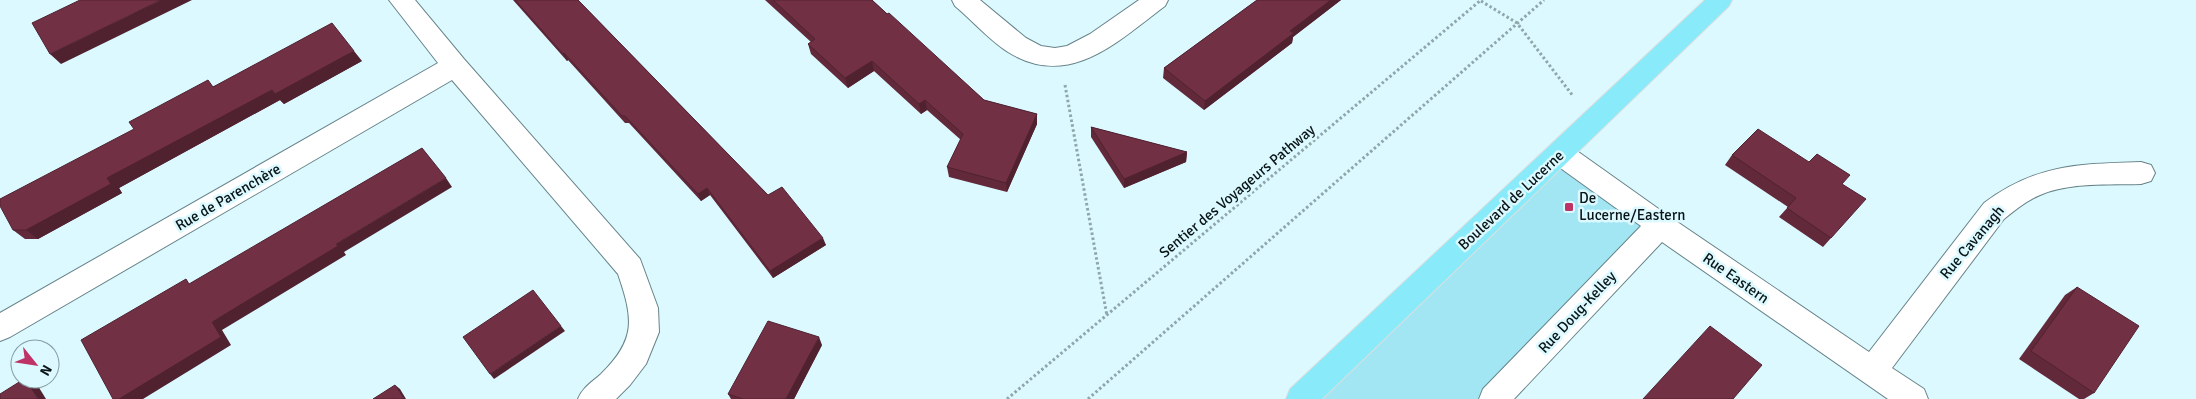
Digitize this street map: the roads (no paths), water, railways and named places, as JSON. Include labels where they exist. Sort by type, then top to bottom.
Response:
[{"type":"main road","name":"Boulevard de Lucerne","points":[[1301,399],[1561,154],[1720,0]]},
{"type":"street","points":[[401,0],[455,66],[630,268],[646,321],[641,344],[624,370],[593,399]]},
{"type":"street","points":[[964,0],[1016,44],[1036,54],[1060,57],[1085,48],[1106,36],[1156,0]]},
{"type":"street","name":"Rue de Parenchère","points":[[0,328],[455,66]]},
{"type":"street","name":"Rue Eastern","points":[[1561,154],[1660,225],[1913,399]]},
{"type":"street","name":"Rue Cavanagh","points":[[1872,371],[1994,211],[2017,194],[2045,183],[2078,176],[2141,173]]},
{"type":"street","name":"Rue Doug-Kelley","points":[[1494,399],[1660,225]]},
{"type":"place","name":"De Lucerne/Eastern","points":[[1569,207]]}]
